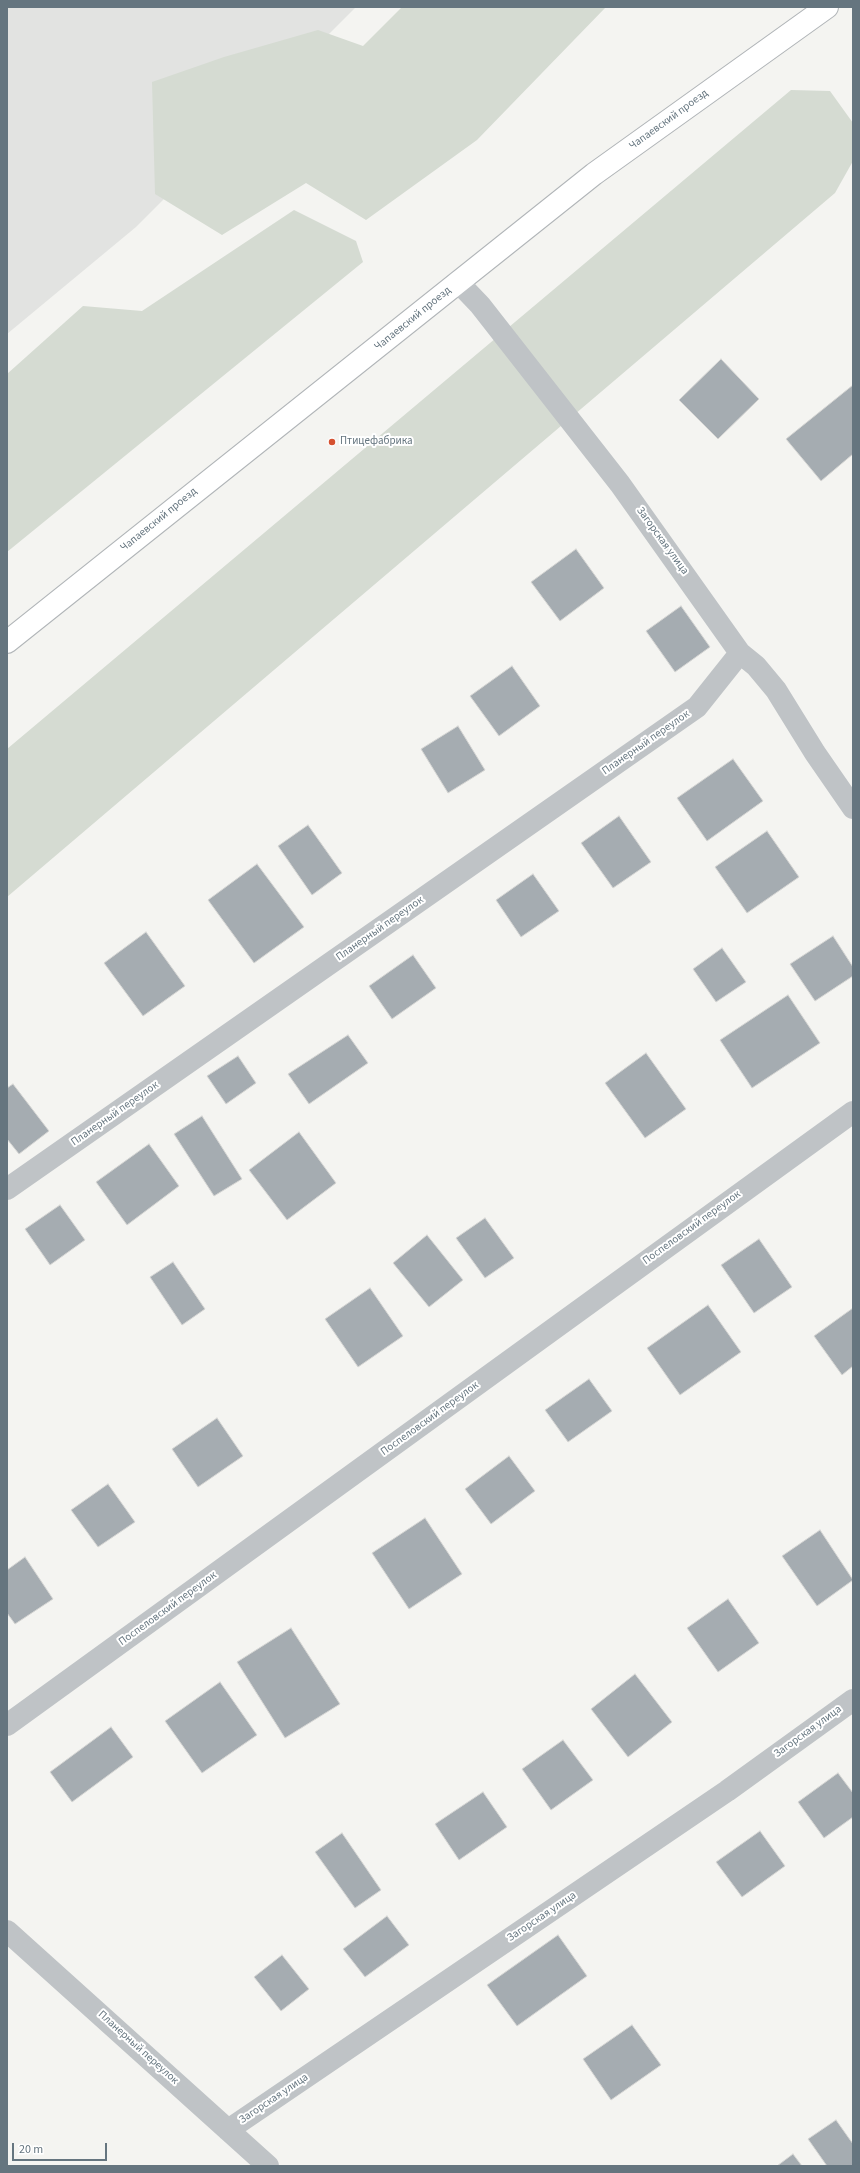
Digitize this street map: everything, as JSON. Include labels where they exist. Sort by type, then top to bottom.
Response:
[{"type":"main road","name":"Чапаевский проезд","points":[[7,642],[594,174],[827,7]]},
{"type":"street","name":"Загорская улица","points":[[458,282],[480,305],[620,484],[740,654],[756,666],[776,690],[815,753],[853,808]]},
{"type":"street","name":"Планерный переулок","points":[[7,1189],[697,708],[740,654]]},
{"type":"street","name":"Поспеловский переулок","points":[[7,1725],[853,1112]]},
{"type":"street","name":"Загорская улица","points":[[228,2130],[726,1791],[853,1700]]},
{"type":"street","name":"Планерный переулок","points":[[7,1931],[268,2166]]},
{"type":"shaded area","points":[[7,7],[356,7],[136,227],[7,334]]},
{"type":"shaded area","points":[[402,7],[606,7],[477,140],[366,220],[306,183],[222,235],[155,194],[152,82],[224,57],[318,30],[363,46]]},
{"type":"shaded area","points":[[791,90],[830,91],[853,123],[853,161],[835,193],[7,897],[7,749]]},
{"type":"shaded area","points":[[294,210],[356,241],[363,262],[7,552],[7,374],[83,306],[142,311]]},
{"type":"building","points":[[721,359],[759,399],[718,439],[679,400]]},
{"type":"building","points":[[853,385],[853,454],[821,481],[786,439]]},
{"type":"building","points":[[576,549],[604,588],[560,621],[531,582]]},
{"type":"building","points":[[681,606],[710,647],[675,672],[646,631]]},
{"type":"building","points":[[512,666],[540,706],[499,736],[470,696]]},
{"type":"building","points":[[458,726],[485,770],[448,793],[421,749]]},
{"type":"building","points":[[733,759],[763,801],[707,841],[677,798]]},
{"type":"building","points":[[619,816],[651,862],[613,888],[581,843]]},
{"type":"building","points":[[308,825],[342,873],[312,895],[278,846]]},
{"type":"building","points":[[767,831],[799,877],[747,913],[715,867]]},
{"type":"building","points":[[257,864],[304,927],[254,963],[208,900]]},
{"type":"building","points":[[533,874],[559,911],[521,937],[496,900]]},
{"type":"building","points":[[146,932],[185,986],[143,1016],[104,963]]},
{"type":"building","points":[[833,936],[853,967],[853,976],[815,1001],[790,964]]},
{"type":"building","points":[[722,948],[746,982],[716,1002],[693,969]]},
{"type":"building","points":[[413,955],[436,988],[392,1019],[369,986]]},
{"type":"building","points":[[788,995],[820,1043],[752,1088],[720,1040]]},
{"type":"building","points":[[348,1035],[368,1063],[309,1104],[288,1074]]},
{"type":"building","points":[[646,1053],[686,1109],[645,1138],[605,1083]]},
{"type":"building","points":[[238,1056],[256,1083],[226,1104],[207,1076]]},
{"type":"building","points":[[13,1084],[49,1131],[19,1154],[7,1139],[7,1088]]},
{"type":"building","points":[[202,1116],[242,1179],[214,1196],[174,1134]]},
{"type":"building","points":[[299,1132],[336,1183],[287,1220],[249,1170]]},
{"type":"building","points":[[149,1144],[179,1186],[127,1225],[96,1182]]},
{"type":"building","points":[[60,1205],[85,1240],[50,1265],[25,1229]]},
{"type":"building","points":[[485,1218],[514,1258],[485,1278],[456,1238]]},
{"type":"building","points":[[427,1235],[463,1280],[429,1307],[393,1263]]},
{"type":"building","points":[[759,1239],[792,1287],[754,1313],[721,1265]]},
{"type":"building","points":[[173,1262],[205,1309],[182,1325],[150,1277]]},
{"type":"building","points":[[370,1288],[403,1336],[358,1367],[325,1319]]},
{"type":"building","points":[[708,1305],[741,1352],[680,1395],[647,1348]]},
{"type":"building","points":[[853,1308],[853,1366],[842,1375],[814,1336]]},
{"type":"building","points":[[589,1379],[612,1411],[568,1442],[545,1410]]},
{"type":"building","points":[[217,1418],[243,1456],[198,1487],[172,1449]]},
{"type":"building","points":[[509,1456],[535,1491],[491,1524],[465,1489]]},
{"type":"building","points":[[108,1484],[135,1522],[98,1547],[71,1510]]},
{"type":"building","points":[[425,1518],[462,1574],[409,1609],[372,1553]]},
{"type":"building","points":[[820,1530],[853,1580],[817,1606],[782,1556]]},
{"type":"building","points":[[25,1557],[53,1599],[15,1624],[7,1613],[7,1570]]},
{"type":"building","points":[[728,1599],[759,1643],[718,1672],[687,1628]]},
{"type":"building","points":[[291,1628],[340,1704],[285,1738],[237,1662]]},
{"type":"building","points":[[635,1674],[672,1722],[628,1757],[591,1709]]},
{"type":"building","points":[[220,1682],[257,1735],[202,1773],[165,1721]]},
{"type":"building","points":[[111,1727],[133,1757],[72,1802],[50,1772]]},
{"type":"building","points":[[563,1740],[593,1780],[551,1810],[522,1769]]},
{"type":"building","points":[[838,1773],[853,1793],[853,1817],[824,1838],[798,1802]]},
{"type":"building","points":[[483,1792],[507,1827],[459,1860],[435,1824]]},
{"type":"building","points":[[760,1831],[785,1866],[742,1897],[716,1862]]},
{"type":"building","points":[[342,1833],[381,1890],[355,1908],[315,1852]]},
{"type":"building","points":[[387,1916],[409,1945],[365,1977],[343,1949]]},
{"type":"building","points":[[558,1935],[587,1976],[517,2026],[487,1985]]},
{"type":"building","points":[[282,1955],[309,1989],[281,2011],[254,1977]]},
{"type":"building","points":[[632,2025],[661,2065],[611,2100],[583,2059]]},
{"type":"building","points":[[836,2120],[853,2144],[853,2166],[827,2166],[808,2139]]},
{"type":"building","points":[[793,2154],[802,2166],[777,2166]]},
{"type":"place","name":"Птицефабрика","points":[[332,442]]}]
